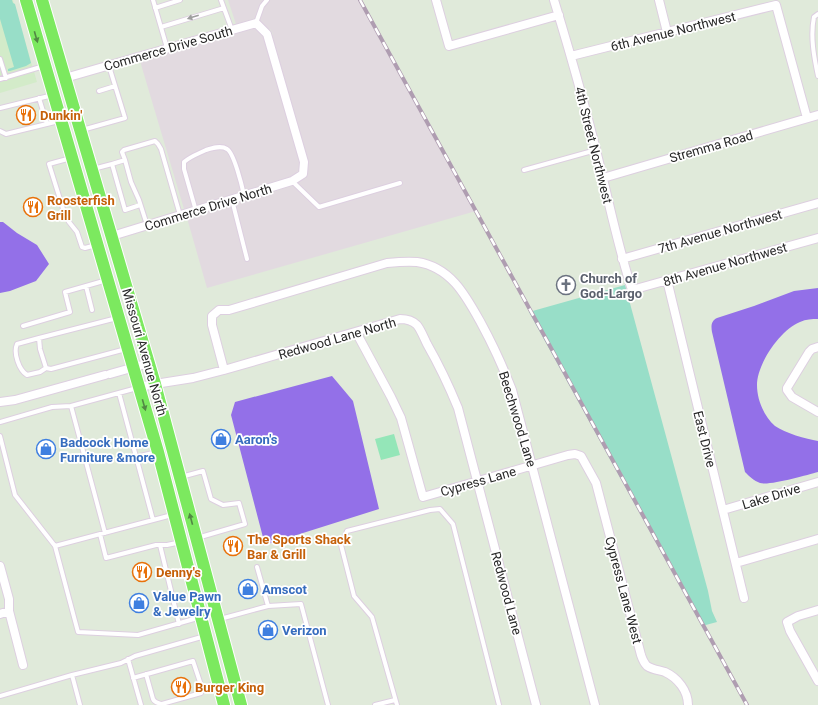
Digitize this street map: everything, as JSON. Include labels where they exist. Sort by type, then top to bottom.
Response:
[{"type":"main road","name":"Missouri Avenue North","points":[[26,0],[158,452],[224,705]]},
{"type":"main road","name":"Missouri Avenue North","points":[[42,0],[155,384],[241,705]]},
{"type":"main road","points":[[89,216],[106,234],[112,236]]},
{"type":"main road","points":[[98,245],[105,247],[108,250],[116,271],[125,282]]},
{"type":"main road","points":[[200,612],[218,619]]},
{"type":"main road","points":[[206,635],[212,636],[216,641],[234,705]]},
{"type":"street","points":[[436,0],[449,46],[559,15]]},
{"type":"street","name":"4th Street Northwest","points":[[554,0],[571,56],[596,150],[622,258],[632,290]]},
{"type":"street","points":[[659,0],[667,32]]},
{"type":"street","name":"6th Avenue Northwest","points":[[571,56],[776,5],[807,118]]},
{"type":"street","name":"Commerce Drive South","points":[[66,78],[256,23]]},
{"type":"street","name":"Commerce Drive North","points":[[112,236],[292,181],[303,174],[304,162],[267,34],[256,23]]},
{"type":"street","name":"Stremma Road","points":[[603,178],[818,115]]},
{"type":"street","name":"7th Avenue Northwest","points":[[622,258],[818,203]]},
{"type":"street","name":"8th Avenue Northwest","points":[[632,290],[818,238]]},
{"type":"street","name":"Beechwood Lane","points":[[224,370],[212,324],[212,316],[219,310],[229,310],[387,264],[403,262],[418,262],[433,267],[455,282],[466,296],[494,348],[512,390],[595,705]]},
{"type":"street","name":"East Drive","points":[[667,280],[744,598]]},
{"type":"street","name":"Redwood Lane North","points":[[139,387],[193,378],[400,319],[411,320],[417,325],[435,358],[458,408],[477,481]]},
{"type":"street","name":"Cypress Lane","points":[[356,332],[401,418],[423,497],[568,455],[575,454],[580,456]]},
{"type":"street","points":[[818,347],[809,352],[787,390],[792,397],[818,412]]},
{"type":"street","points":[[0,402],[15,400],[149,363]]},
{"type":"street","name":"Cypress Lane West","points":[[580,456],[596,483],[641,655],[645,664],[652,669],[664,672],[674,678],[684,689],[688,700],[688,705]]},
{"type":"street","name":"Redwood Lane","points":[[477,481],[536,705]]},
{"type":"street","name":"Lake Drive","points":[[723,510],[818,482]]},
{"type":"street","points":[[736,563],[818,539]]},
{"type":"street","points":[[0,566],[9,599],[9,611],[23,665]]},
{"type":"street","points":[[818,610],[798,616],[787,622],[790,631],[818,681]]},
{"type":"street","points":[[0,614],[9,611]]},
{"type":"lane","points":[[153,0],[167,48]]},
{"type":"lane","points":[[155,8],[180,0]]},
{"type":"lane","points":[[221,0],[232,30]]},
{"type":"lane","points":[[256,23],[262,6],[267,0]]},
{"type":"lane","points":[[161,27],[224,8]]},
{"type":"lane","points":[[818,14],[814,17],[812,26],[813,45],[818,76]]},
{"type":"lane","points":[[0,59],[6,78]]},
{"type":"lane","points":[[81,130],[125,118],[109,65]]},
{"type":"lane","points":[[0,79],[45,66]]},
{"type":"lane","points":[[99,91],[115,86]]},
{"type":"lane","points":[[0,108],[53,95]]},
{"type":"lane","points":[[39,98],[47,124]]},
{"type":"lane","points":[[0,131],[6,134],[61,120]]},
{"type":"lane","points":[[147,226],[124,160],[122,152],[124,150],[154,142],[158,144],[161,149],[180,215]]},
{"type":"lane","points":[[196,211],[184,169],[184,162],[190,156],[213,148],[220,147],[228,149],[232,155],[244,196]]},
{"type":"lane","points":[[524,170],[596,150]]},
{"type":"lane","points":[[72,158],[49,164],[64,212],[69,222],[77,232],[82,247],[85,248],[98,245]]},
{"type":"lane","points":[[92,169],[124,160]]},
{"type":"lane","points":[[112,164],[125,210],[140,205]]},
{"type":"lane","points":[[292,181],[319,207],[400,183]]},
{"type":"lane","points":[[232,200],[247,260]]},
{"type":"lane","points":[[23,326],[70,312],[65,292],[108,280]]},
{"type":"lane","points":[[86,286],[92,310]]},
{"type":"lane","points":[[119,317],[17,344],[15,347],[20,368],[27,375],[40,372],[46,368],[51,369],[128,348]]},
{"type":"lane","points":[[39,338],[40,349],[46,368]]},
{"type":"lane","points":[[0,422],[52,407],[71,406],[139,387]]},
{"type":"lane","points":[[119,393],[153,520]]},
{"type":"lane","points":[[71,406],[105,533]]},
{"type":"lane","points":[[0,436],[15,496],[55,546],[78,632],[138,635],[179,624],[200,612]]},
{"type":"lane","points":[[136,457],[158,452]]},
{"type":"lane","points":[[180,477],[203,471],[211,499],[223,505],[239,503],[245,524],[196,538]]},
{"type":"lane","points":[[397,705],[372,617],[354,596],[341,545],[347,532],[430,510],[440,509],[453,524],[499,705]]},
{"type":"lane","points":[[55,546],[174,514]]},
{"type":"lane","points":[[100,534],[106,558],[156,545],[167,545],[181,542]]},
{"type":"lane","points":[[160,545],[179,624]]},
{"type":"lane","points":[[257,567],[268,606]]},
{"type":"lane","points":[[218,619],[268,606],[301,604],[328,705]]},
{"type":"lane","points":[[0,696],[120,663],[135,656],[206,635]]},
{"type":"lane","points":[[128,659],[141,705]]},
{"type":"lane","points":[[134,678],[146,674],[193,661],[202,688],[201,693],[162,704],[155,702],[146,674]]},
{"type":"lane","points":[[72,676],[80,705]]},
{"type":"lane","points":[[202,688],[219,684]]},
{"type":"lane","points":[[375,705],[395,700]]},
{"type":"shaded area","points":[[0,0],[13,0],[37,82],[0,93]]},
{"type":"shaded area","points":[[0,0],[12,0],[15,4],[31,63],[10,71],[8,71],[8,69],[14,67],[0,19]]},
{"type":"shaded area","points":[[228,0],[361,0],[476,211],[207,288],[187,218],[293,186],[304,178],[306,179],[306,176],[308,175],[308,161],[272,35],[273,34],[270,29],[255,18],[236,24]]},
{"type":"shaded area","points":[[255,28],[263,36],[300,162],[299,171],[290,177],[184,209],[140,61]]},
{"type":"shaded area","points":[[0,222],[3,222],[17,233],[37,245],[49,264],[36,281],[10,291],[0,293]]},
{"type":"shaded area","points":[[625,285],[708,591],[712,611],[717,622],[702,626],[529,312]]},
{"type":"shaded area","points":[[818,288],[818,319],[807,320],[792,326],[778,340],[765,358],[761,367],[758,377],[757,391],[762,407],[775,426],[784,431],[818,441],[818,472],[779,482],[765,484],[760,483],[745,472],[712,332],[712,324],[717,318],[794,291]]},
{"type":"shaded area","points":[[332,376],[353,401],[379,509],[265,545],[231,415],[235,402]]},
{"type":"green space","points":[[394,434],[400,455],[381,460],[375,439]]},
{"type":"railway","points":[[360,0],[747,705]]},
{"type":"place","name":"Dunkin'","points":[[26,115]]},
{"type":"place","name":"Roosterfish Grill","points":[[33,207]]},
{"type":"place","name":"Church of God-Largo","points":[[566,285]]},
{"type":"place","name":"Aaron's","points":[[221,439]]},
{"type":"place","name":"Badcock Home Furniture &more","points":[[46,449]]},
{"type":"place","name":"The Sports Shack Bar & Grill","points":[[233,546]]},
{"type":"place","name":"Denny's","points":[[142,572]]},
{"type":"place","name":"Amscot","points":[[248,589]]},
{"type":"place","name":"Value Pawn & Jewelry","points":[[139,603]]},
{"type":"place","name":"Verizon","points":[[268,630]]},
{"type":"place","name":"Burger King","points":[[181,687]]}]
